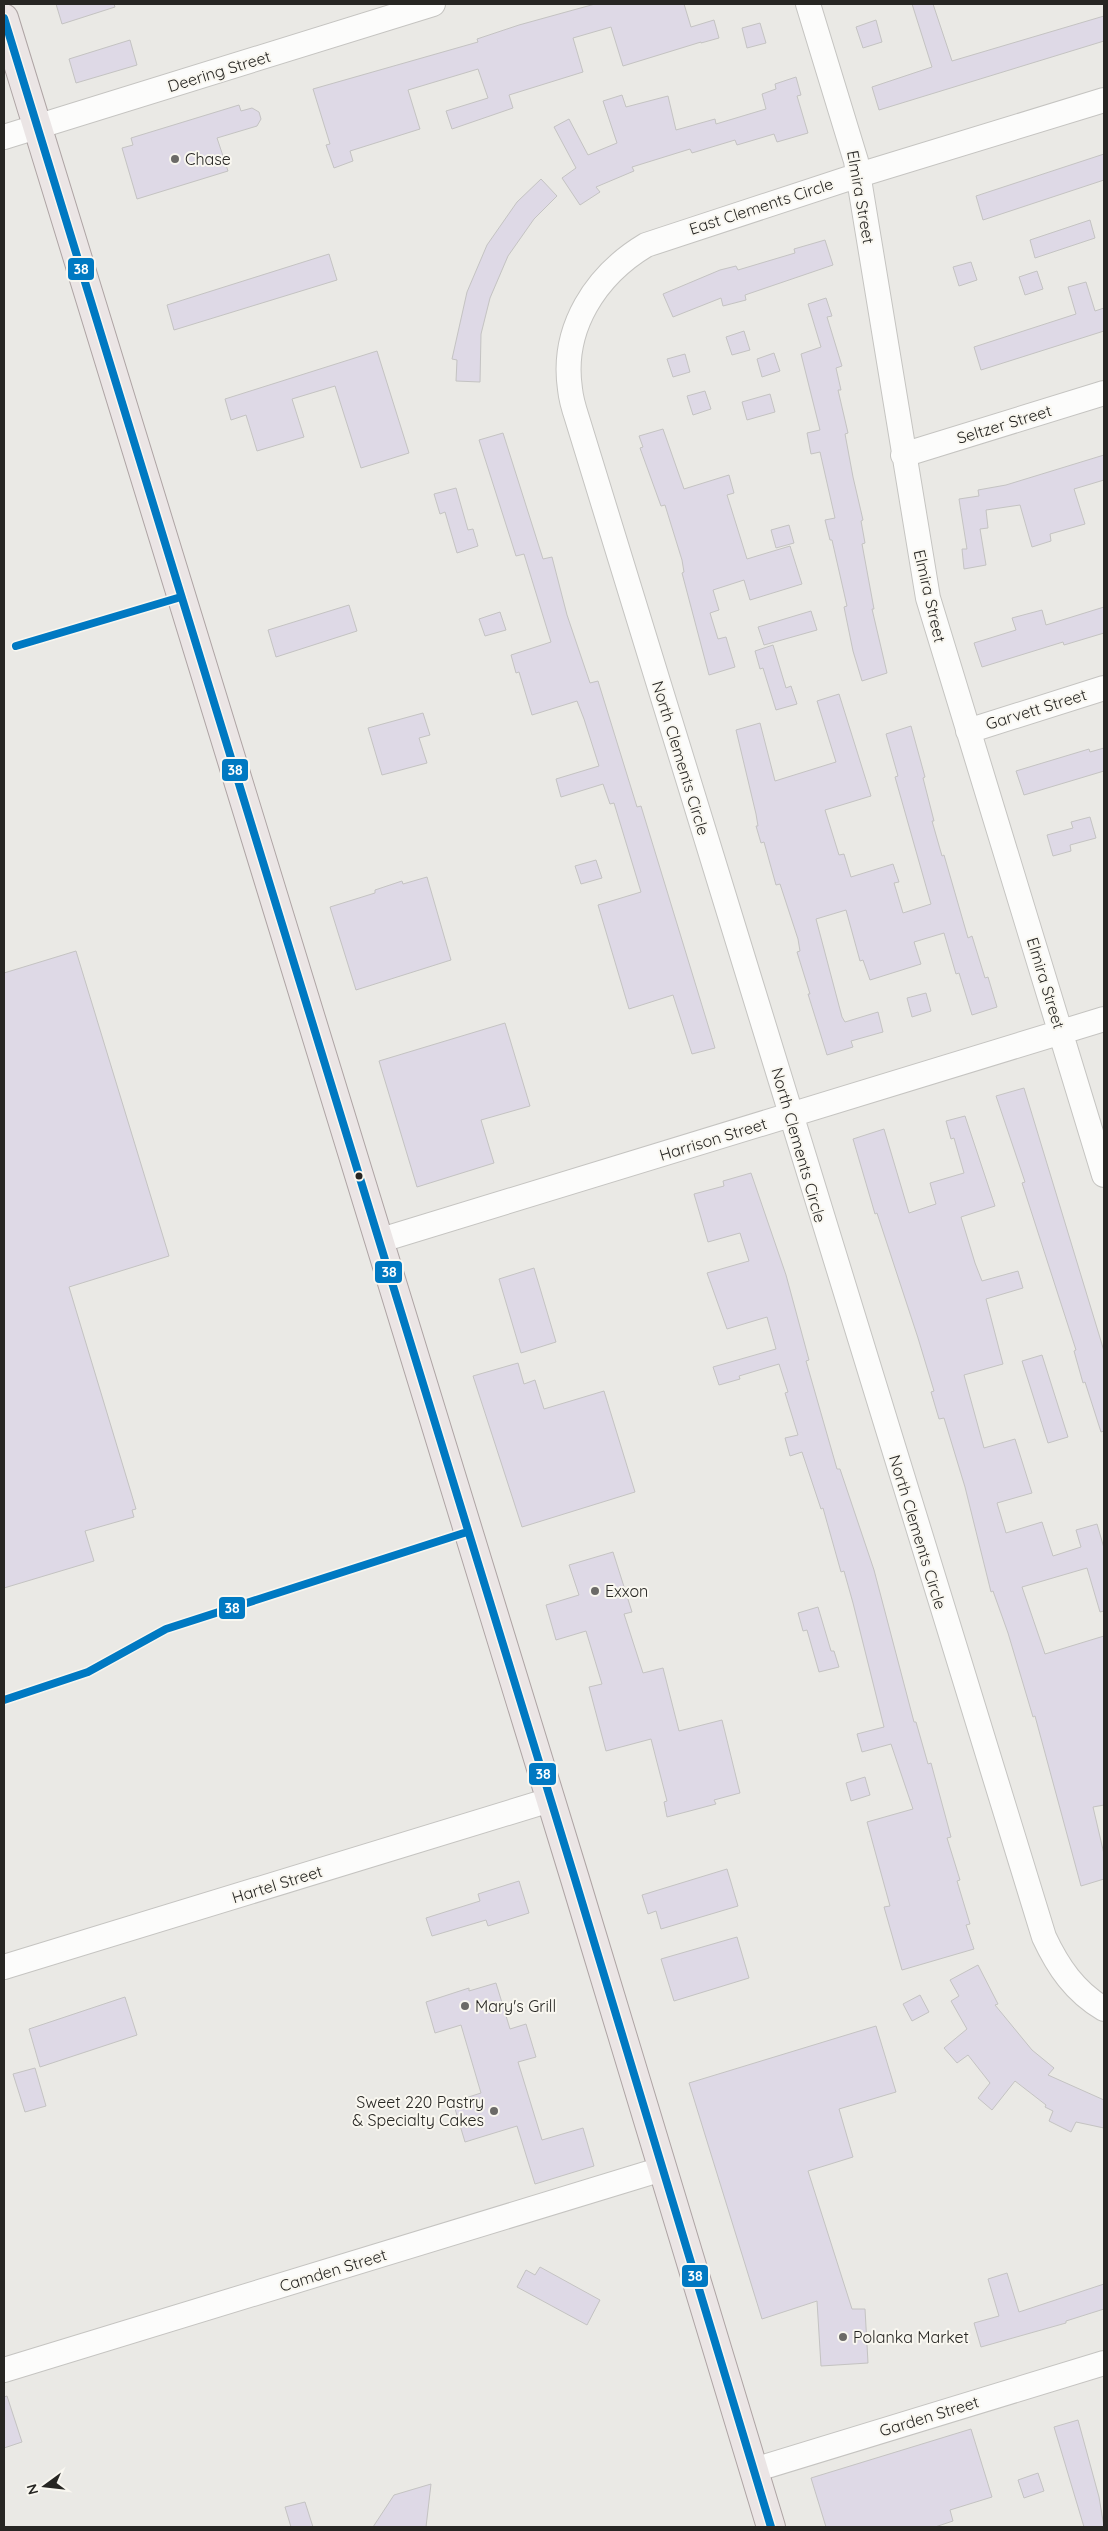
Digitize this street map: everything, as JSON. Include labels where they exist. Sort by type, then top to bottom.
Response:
[{"type":"main road","points":[[4,18],[771,2527]]},
{"type":"street","name":"Deering Street","points":[[4,137],[433,4]]},
{"type":"street","name":"Elmira Street","points":[[808,4],[859,175],[903,455],[928,598],[1104,1175]]},
{"type":"street","name":"East Clements Circle","points":[[602,281],[631,254],[663,238],[859,175],[1104,100]]},
{"type":"street","name":"North Clements Circle","points":[[602,281],[587,302],[575,329],[569,364],[570,388],[577,418],[791,1114],[803,1159],[1044,1937],[1056,1963],[1067,1978],[1097,2004]]},
{"type":"street","name":"Seltzer Street","points":[[903,455],[1104,393]]},
{"type":"street","name":"Garvett Street","points":[[968,731],[1104,688]]},
{"type":"street","name":"Harrison Street","points":[[378,1241],[1104,1020]]},
{"type":"street","name":"Hartel Street","points":[[4,1967],[550,1800]]},
{"type":"street","name":"Camden Street","points":[[4,2370],[662,2169]]},
{"type":"street","name":"Garden Street","points":[[754,2470],[1104,2363]]},
{"type":"building","points":[[56,4],[114,4],[115,7],[62,24]]},
{"type":"building","points":[[595,4],[684,4],[691,27],[714,20],[719,38],[623,66],[611,27],[573,38],[583,72],[509,95],[513,108],[452,129],[446,111],[488,98],[478,69],[408,90],[420,129],[350,151],[353,161],[334,168],[326,145],[330,144],[313,89],[478,42],[477,39],[519,25]]},
{"type":"building","points":[[912,4],[933,4],[952,61],[1104,16],[1104,41],[879,110],[872,87],[932,67]]},
{"type":"building","points":[[876,20],[882,42],[863,48],[856,27]]},
{"type":"building","points":[[760,23],[766,43],[747,48],[742,28]]},
{"type":"building","points":[[130,40],[137,65],[76,83],[69,59]]},
{"type":"building","points":[[796,77],[801,95],[797,96],[808,133],[777,142],[774,134],[737,145],[735,140],[692,153],[690,149],[632,167],[634,171],[596,187],[600,192],[580,205],[562,178],[576,168],[554,127],[569,119],[588,155],[617,143],[603,101],[622,95],[626,107],[668,96],[676,130],[715,119],[716,124],[766,109],[762,94],[776,89],[775,84]]},
{"type":"building","name":"Chase","points":[[239,105],[241,111],[252,108],[259,112],[261,119],[257,126],[217,138],[228,171],[137,199],[122,148],[133,145],[131,138]]},
{"type":"building","points":[[1104,154],[1104,180],[983,220],[976,196]]},
{"type":"building","points":[[541,179],[557,196],[534,219],[508,256],[490,298],[481,334],[480,382],[456,381],[457,360],[452,359],[467,292],[487,245],[517,202]]},
{"type":"building","points":[[1090,220],[1095,238],[1035,258],[1030,240]]},
{"type":"building","points":[[825,240],[833,265],[745,295],[746,300],[723,306],[721,298],[673,317],[663,294],[720,270],[736,266],[738,270],[795,253],[794,249]]},
{"type":"building","points":[[329,254],[337,280],[174,330],[167,305]]},
{"type":"building","points":[[971,262],[977,280],[959,286],[953,267]]},
{"type":"building","points":[[1037,271],[1043,289],[1025,295],[1019,277]]},
{"type":"building","points":[[1086,282],[1095,311],[1104,308],[1104,331],[981,370],[974,347],[1076,314],[1068,287]]},
{"type":"building","points":[[826,298],[832,316],[827,317],[842,366],[836,368],[841,390],[838,390],[848,433],[845,434],[853,477],[863,520],[861,521],[865,543],[862,544],[874,609],[872,609],[887,673],[862,681],[853,651],[844,607],[847,606],[832,540],[830,540],[825,520],[835,518],[820,452],[811,454],[807,433],[820,430],[801,354],[821,347],[808,304]]},
{"type":"building","points":[[744,331],[750,350],[732,355],[726,337]]},
{"type":"building","points":[[377,351],[409,453],[361,468],[335,386],[292,399],[304,437],[257,451],[246,415],[231,420],[225,399]]},
{"type":"building","points":[[774,353],[780,371],[762,377],[757,359]]},
{"type":"building","points":[[685,354],[690,372],[673,377],[667,359]]},
{"type":"building","points":[[705,391],[711,409],[693,415],[687,396]]},
{"type":"building","points":[[770,394],[775,412],[747,420],[742,402]]},
{"type":"building","points":[[663,429],[684,489],[729,475],[734,493],[727,495],[747,559],[790,546],[802,584],[750,600],[744,580],[713,590],[719,610],[710,613],[718,639],[726,637],[735,667],[709,675],[682,573],[684,572],[682,560],[665,505],[661,506],[640,448],[643,447],[639,436]]},
{"type":"building","points":[[503,433],[543,559],[552,557],[567,615],[590,683],[598,681],[637,807],[641,806],[715,1048],[692,1054],[673,995],[629,1009],[598,905],[641,892],[614,803],[610,804],[603,784],[561,797],[556,779],[599,766],[584,719],[577,701],[532,715],[519,672],[516,673],[511,655],[551,642],[524,554],[516,556],[479,440]]},
{"type":"building","points":[[1104,455],[1104,480],[1074,489],[1085,524],[1050,534],[1051,541],[1032,547],[1020,505],[986,510],[988,528],[980,529],[986,565],[964,569],[962,549],[967,549],[959,499],[979,496],[978,490],[1006,485]]},
{"type":"building","points":[[456,488],[468,530],[473,529],[478,546],[457,553],[445,512],[440,514],[434,494]]},
{"type":"building","points":[[789,525],[794,543],[776,548],[771,530]]},
{"type":"building","points":[[349,605],[357,631],[276,657],[268,630]]},
{"type":"building","points":[[1104,607],[1104,633],[1064,645],[1063,642],[982,667],[974,643],[1016,630],[1012,618],[1042,610],[1046,625]]},
{"type":"building","points":[[811,611],[817,630],[764,645],[758,627]]},
{"type":"building","points":[[500,612],[506,630],[485,636],[479,619]]},
{"type":"building","points":[[773,645],[786,688],[791,686],[797,704],[776,710],[763,668],[760,669],[755,651]]},
{"type":"building","points":[[839,694],[871,796],[825,810],[839,855],[844,854],[851,877],[893,864],[899,882],[894,883],[903,913],[931,904],[895,777],[898,776],[886,734],[911,726],[925,777],[923,778],[934,821],[932,821],[942,856],[944,855],[968,938],[972,936],[985,978],[988,977],[997,1007],[972,1015],[959,973],[956,974],[944,933],[914,942],[921,964],[870,980],[863,960],[860,961],[846,910],[816,919],[842,1017],[845,1022],[878,1012],[883,1032],[851,1041],[853,1047],[827,1055],[797,952],[800,951],[798,939],[780,884],[776,885],[764,842],[761,843],[756,826],[758,826],[756,814],[736,730],[760,723],[775,781],[836,762],[817,701]]},
{"type":"building","points":[[423,713],[430,735],[419,738],[427,763],[382,775],[368,728]]},
{"type":"building","points":[[1104,748],[1104,771],[1024,795],[1016,771],[1089,749],[1090,752]]},
{"type":"building","points":[[1090,817],[1096,838],[1070,845],[1071,851],[1053,856],[1047,835],[1073,828],[1071,822]]},
{"type":"building","points":[[596,860],[602,878],[581,884],[575,866]]},
{"type":"building","points":[[427,877],[451,960],[356,990],[330,907],[375,893],[375,890],[402,881],[403,884]]},
{"type":"building","points":[[76,951],[169,1256],[69,1287],[136,1509],[132,1510],[134,1517],[85,1531],[94,1561],[4,1588],[4,973]]},
{"type":"building","points":[[926,993],[931,1011],[912,1017],[907,998]]},
{"type":"building","points":[[505,1023],[530,1106],[481,1120],[494,1163],[417,1187],[379,1061]]},
{"type":"building","points":[[1024,1088],[1104,1351],[1104,1431],[1101,1432],[1085,1382],[1083,1383],[1074,1351],[1076,1350],[1022,1183],[1025,1182],[996,1096]]},
{"type":"building","points":[[965,1116],[995,1206],[961,1217],[975,1263],[982,1281],[1018,1271],[1023,1288],[986,1299],[1003,1364],[964,1375],[984,1448],[1015,1439],[1032,1493],[997,1503],[1006,1533],[1042,1522],[1053,1556],[1081,1547],[1076,1530],[1097,1524],[1104,1548],[1104,1611],[1100,1612],[1087,1568],[1022,1587],[1045,1654],[1104,1636],[1104,1805],[1093,1807],[1104,1854],[1104,1879],[1081,1886],[1035,1716],[1033,1717],[1008,1633],[993,1591],[991,1592],[965,1487],[944,1418],[939,1419],[931,1392],[934,1391],[918,1338],[877,1213],[875,1214],[853,1139],[884,1129],[909,1213],[936,1204],[930,1183],[964,1173],[954,1138],[951,1139],[946,1121]]},
{"type":"building","points":[[751,1173],[786,1275],[809,1360],[806,1361],[837,1469],[840,1469],[874,1570],[914,1722],[916,1722],[928,1764],[931,1763],[951,1837],[947,1838],[960,1880],[957,1881],[970,1924],[966,1925],[974,1949],[902,1970],[884,1907],[890,1906],[867,1822],[913,1809],[891,1744],[862,1752],[857,1734],[884,1727],[853,1603],[844,1571],[841,1572],[823,1508],[821,1509],[802,1452],[790,1456],[785,1438],[798,1435],[785,1393],[788,1392],[779,1364],[739,1376],[740,1379],[719,1385],[713,1367],[776,1349],[767,1317],[727,1329],[707,1273],[749,1261],[740,1233],[708,1242],[694,1194],[724,1186],[723,1181]]},
{"type":"building","points":[[534,1268],[556,1342],[521,1353],[499,1279]]},
{"type":"building","points":[[1042,1355],[1068,1437],[1048,1443],[1022,1361]]},
{"type":"building","points":[[518,1363],[524,1384],[535,1380],[544,1409],[604,1391],[635,1492],[522,1527],[473,1376]]},
{"type":"building","points":[[613,1552],[632,1612],[624,1614],[643,1673],[663,1668],[679,1731],[722,1720],[740,1793],[714,1800],[716,1804],[667,1817],[664,1802],[667,1801],[651,1739],[606,1751],[589,1687],[602,1684],[586,1631],[556,1640],[546,1605],[579,1595],[569,1565]]},
{"type":"building","points":[[818,1607],[831,1651],[834,1651],[839,1667],[819,1672],[807,1630],[803,1631],[798,1613]]},
{"type":"building","points":[[865,1777],[870,1795],[851,1801],[846,1783]]},
{"type":"building","points":[[727,1869],[738,1906],[661,1929],[656,1911],[648,1914],[642,1895]]},
{"type":"building","points":[[519,1881],[529,1913],[488,1926],[486,1920],[432,1936],[426,1918],[480,1901],[478,1894]]},
{"type":"building","points":[[737,1937],[749,1978],[674,2001],[661,1959]]},
{"type":"building","points":[[978,1965],[998,2004],[995,2005],[1032,2050],[1054,2068],[1048,2075],[1104,2100],[1104,2128],[1076,2122],[1071,2132],[1049,2121],[1053,2111],[1045,2107],[1046,2105],[1015,2081],[992,2110],[978,2098],[990,2083],[968,2055],[957,2063],[944,2048],[967,2029],[951,2001],[959,1996],[950,1980]]},
{"type":"building","points":[[496,1983],[510,2029],[526,2024],[536,2057],[518,2062],[542,2140],[583,2128],[594,2166],[535,2184],[517,2126],[465,2142],[453,2102],[481,2093],[461,2025],[435,2033],[426,2002],[469,1988],[469,1991]]},
{"type":"building","points":[[920,1995],[929,2012],[912,2021],[903,2004]]},
{"type":"building","points":[[125,1997],[137,2035],[40,2067],[29,2029]]},
{"type":"building","points":[[876,2026],[896,2092],[839,2109],[853,2157],[808,2171],[852,2309],[865,2309],[868,2363],[821,2366],[817,2301],[762,2319],[689,2083]]},
{"type":"building","points":[[35,2068],[46,2106],[25,2112],[13,2074]]},
{"type":"building","points":[[540,2267],[600,2300],[587,2325],[517,2287],[526,2270],[535,2275]]},
{"type":"building","points":[[1007,2273],[1019,2312],[1104,2284],[1104,2309],[1066,2321],[1066,2323],[981,2347],[974,2323],[999,2316],[988,2279]]},
{"type":"building","points":[[7,2396],[22,2442],[4,2448],[4,2397]]},
{"type":"building","points":[[1078,2420],[1099,2497],[1104,2527],[1084,2527],[1054,2427]]},
{"type":"building","points":[[971,2429],[992,2497],[950,2510],[953,2521],[935,2527],[826,2527],[811,2478]]},
{"type":"building","points":[[1038,2473],[1044,2491],[1024,2498],[1018,2480]]},
{"type":"building","points":[[431,2484],[426,2527],[373,2527],[394,2495]]},
{"type":"building","points":[[305,2502],[313,2527],[291,2527],[285,2507]]},
{"type":"transit line","name":"38","points":[[4,18],[575,1879],[771,2527]]},
{"type":"transit line","name":"38","points":[[16,646],[181,597]]},
{"type":"transit line","name":"38","points":[[4,1700],[88,1672],[166,1629],[467,1532]]},
{"type":"place","name":"Chase","points":[[175,159]]},
{"type":"place","name":"Exxon","points":[[595,1591]]},
{"type":"place","name":"Mary's Grill","points":[[465,2006]]},
{"type":"place","name":"Sweet 220 Pastry & Specialty Cakes","points":[[494,2111]]},
{"type":"place","name":"Polanka Market","points":[[843,2337]]}]
